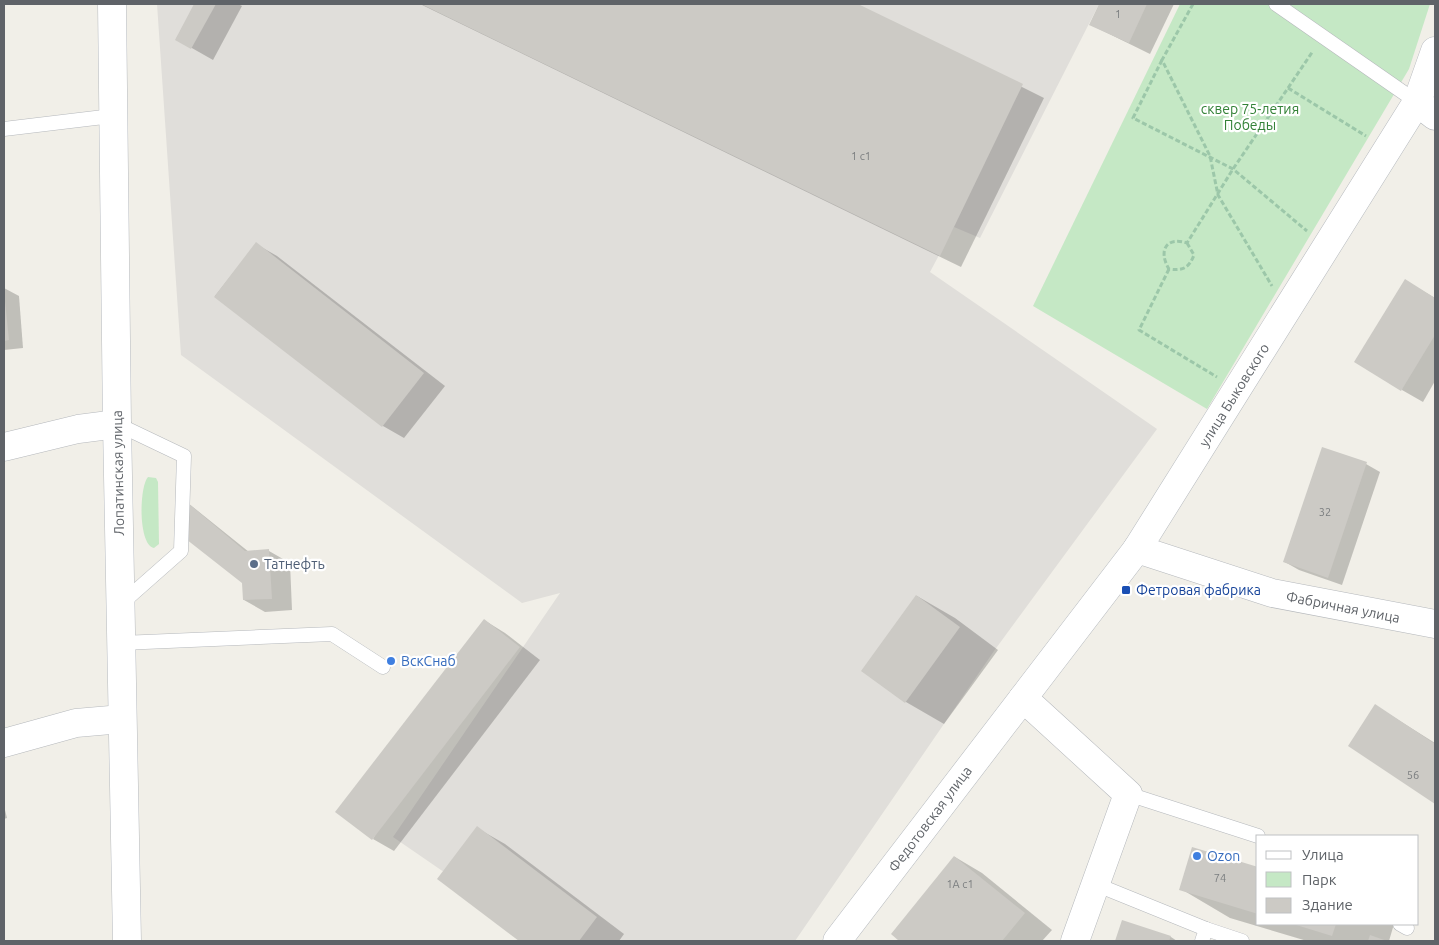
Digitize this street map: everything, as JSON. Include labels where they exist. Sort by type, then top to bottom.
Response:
[{"type":"street","name":"Лопатинская улица","points":[[112,4],[112,116],[127,941]]},
{"type":"street","name":"улица Быковского","points":[[1023,698],[1137,549],[1327,248],[1426,109],[1435,51]]},
{"type":"street","points":[[4,447],[78,429],[117,424]]},
{"type":"street","name":"Фабричная улица","points":[[1137,549],[1272,594],[1435,624]]},
{"type":"street","points":[[1023,698],[1128,794],[1075,941]]},
{"type":"street","name":"Федотовская улица","points":[[837,941],[1023,698]]},
{"type":"street","points":[[4,744],[76,723],[122,719]]},
{"type":"lane","points":[[1276,4],[1426,109]]},
{"type":"lane","points":[[4,129],[112,116]]},
{"type":"lane","points":[[117,424],[184,456],[181,551],[121,604]]},
{"type":"lane","points":[[121,643],[332,634],[383,668]]},
{"type":"lane","points":[[1128,794],[1256,835]]},
{"type":"lane","points":[[1095,884],[1204,935],[1242,941]]},
{"type":"path","points":[[1193,4],[1133,118],[1233,169],[1327,248]]},
{"type":"path","points":[[1187,243],[1233,169],[1315,48]]},
{"type":"path","points":[[1162,60],[1210,156],[1218,195],[1277,295]]},
{"type":"path","points":[[1288,88],[1372,140]]},
{"type":"path","points":[[1179,240],[1187,243],[1194,255],[1190,264],[1185,268],[1169,269],[1163,259],[1164,250],[1168,243],[1179,240]]},
{"type":"path","points":[[1169,269],[1139,330],[1222,380]]},
{"type":"shaded area","points":[[157,4],[1099,4],[980,238],[954,227],[930,272],[1157,429],[994,651],[795,941],[544,941],[393,837],[560,593],[522,603],[181,355]]},
{"type":"green space","name":"сквер 75-летия Победы","points":[[1180,4],[1430,4],[1409,69],[1207,409],[1033,306]]},
{"type":"green space","points":[[148,477],[156,478],[158,482],[159,544],[154,548],[145,537],[143,527],[143,492]]},
{"type":"building","points":[[194,4],[216,4],[191,49],[175,40]]},
{"type":"building","points":[[421,4],[858,4],[1023,84],[940,256]]},
{"type":"building","points":[[1099,4],[1147,4],[1129,43],[1089,25]]},
{"type":"building","points":[[256,242],[424,373],[382,427],[214,297]]},
{"type":"building","points":[[1405,279],[1435,298],[1435,335],[1401,391],[1354,362]]},
{"type":"building","points":[[4,292],[9,340],[4,341]]},
{"type":"building","points":[[1322,447],[1367,462],[1328,578],[1283,562]]},
{"type":"building","points":[[176,493],[245,551],[269,549],[272,599],[243,600],[242,583],[177,532]]},
{"type":"building","points":[[916,595],[960,627],[905,703],[861,671]]},
{"type":"building","points":[[484,619],[520,647],[372,840],[335,812]]},
{"type":"building","points":[[1375,704],[1435,744],[1435,804],[1348,746]]},
{"type":"building","points":[[477,826],[597,917],[579,941],[519,941],[437,879]]},
{"type":"building","points":[[1192,847],[1256,866],[1256,913],[1179,890]]},
{"type":"building","points":[[954,856],[1025,913],[1002,941],[899,941],[891,934]]},
{"type":"building","points":[[1122,920],[1171,936],[1169,941],[1115,941]]},
{"type":"building","points":[[1296,925],[1336,925],[1332,936]]},
{"type":"building","points":[[1370,935],[1387,941],[1368,941]]},
{"type":"place","name":"Татнефть","points":[[254,564]]},
{"type":"place","name":"Фетровая фабрика","points":[[1126,590]]},
{"type":"place","name":"ВскСнаб","points":[[391,661]]},
{"type":"place","name":"Ozon","points":[[1197,856]]}]
